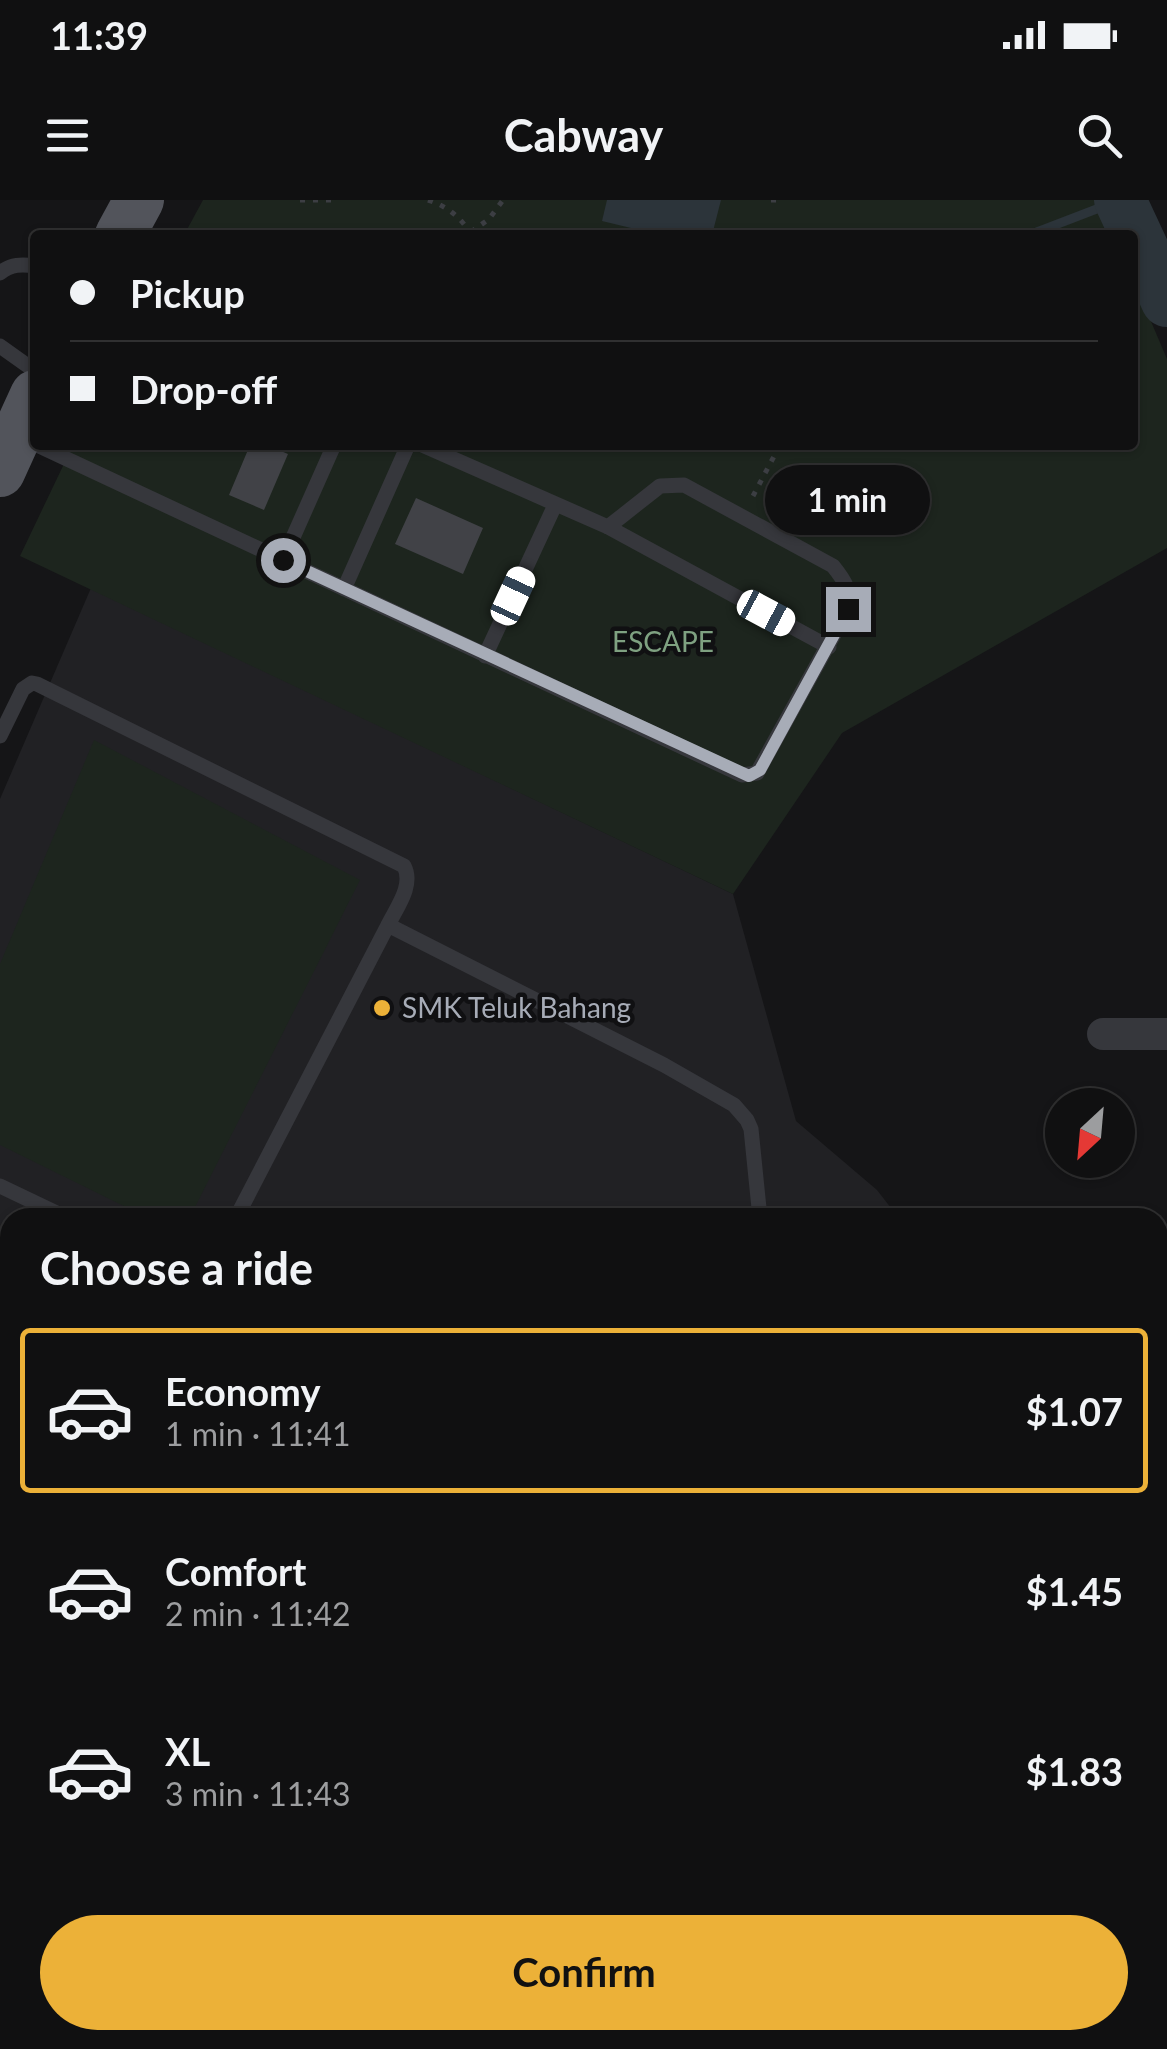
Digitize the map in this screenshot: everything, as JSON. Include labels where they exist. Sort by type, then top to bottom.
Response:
[{"type":"main road","points":[[123,230],[138,200]]},
{"type":"street","points":[[1103,1034],[1167,1034]]},
{"type":"lane","points":[[0,273],[7,267],[30,265]]},
{"type":"lane","points":[[0,346],[30,367]]},
{"type":"lane","points":[[50,450],[749,776],[760,770],[848,609],[850,595],[846,582],[834,566],[684,485],[660,486],[608,528]]},
{"type":"lane","points":[[283,560],[332,450]]},
{"type":"lane","points":[[344,589],[406,450]]},
{"type":"lane","points":[[433,450],[608,528],[829,647]]},
{"type":"lane","points":[[485,656],[555,505]]},
{"type":"lane","points":[[0,736],[23,689],[32,684],[118,722],[404,866],[408,882],[388,925],[241,1208]]},
{"type":"lane","points":[[388,925],[734,1106],[751,1129],[759,1208]]},
{"type":"lane","points":[[0,1186],[45,1208]]},
{"type":"path","points":[[300,200],[338,200]]},
{"type":"path","points":[[428,200],[444,205],[468,230]]},
{"type":"path","points":[[475,230],[503,200]]},
{"type":"path","points":[[743,517],[777,450]]},
{"type":"shaded area","points":[[607,200],[721,200],[713,230],[639,230],[602,221]]},
{"type":"shaded area","name":"SMK Teluk Bahang","points":[[91,588],[733,894],[796,1121],[877,1190],[891,1208],[0,1208],[0,799]]},
{"type":"green space","points":[[203,200],[1099,200],[1112,230],[187,230]]},
{"type":"green space","name":"ESCAPE","points":[[1138,291],[1167,359],[1167,548],[842,733],[733,894],[20,556],[71,450],[1138,450]]},
{"type":"green space","points":[[94,740],[360,880],[195,1208],[128,1208],[0,1145],[0,964]]},
{"type":"building","points":[[248,450],[279,450],[288,454],[264,510],[229,495]]},
{"type":"building","points":[[416,498],[483,528],[463,574],[395,544]]},
{"type":"waterway","points":[[1042,230],[1120,200]]},
{"type":"waterway","points":[[1120,200],[1134,230]]},
{"type":"waterway","points":[[1138,239],[1167,301]]},
{"type":"place","name":"SMK Teluk Bahang","points":[[382,1008]]},
{"type":"route","points":[[283,560],[749,776],[760,770],[848,609]]}]
